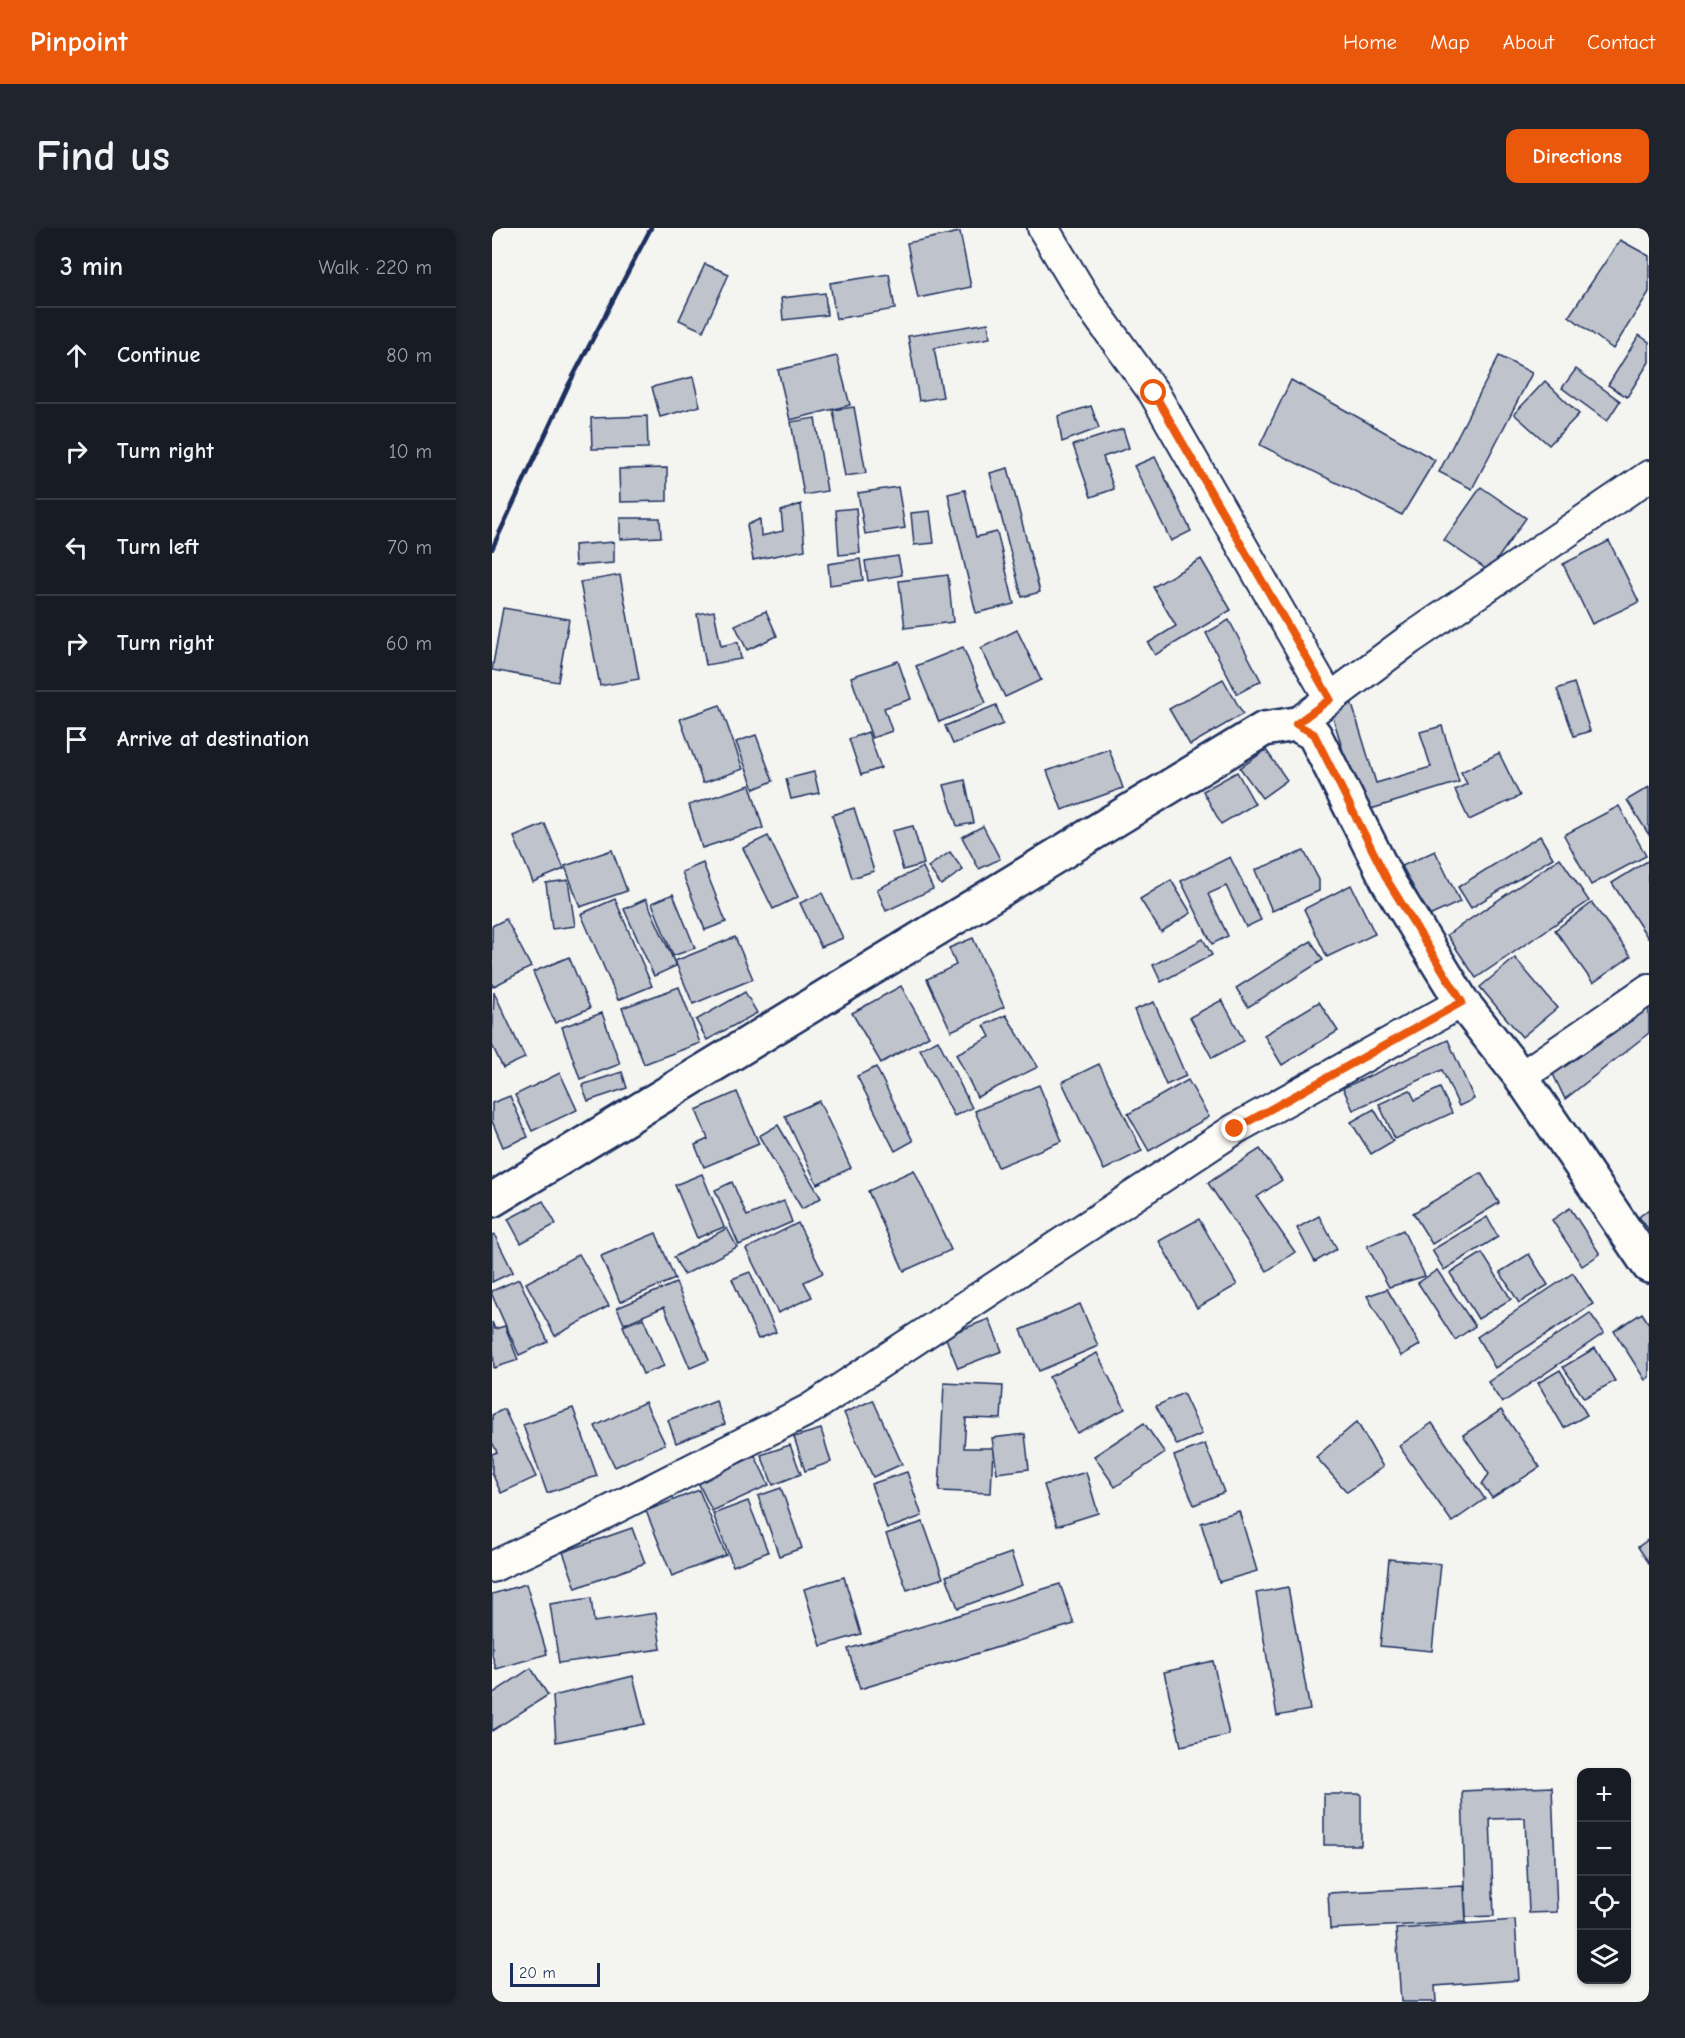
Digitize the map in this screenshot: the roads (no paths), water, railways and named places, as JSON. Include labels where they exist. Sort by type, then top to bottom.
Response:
[{"type":"street","points":[[1043,228],[1085,298],[1154,393],[1330,699]]},
{"type":"street","points":[[492,1200],[1264,729],[1296,724],[1410,639],[1649,476]]},
{"type":"street","points":[[1296,724],[1314,734],[1389,883],[1462,1002],[1521,1077],[1649,1266]]},
{"type":"street","points":[[1521,1077],[1649,989]]},
{"type":"street","points":[[492,1567],[584,1524],[810,1409],[1235,1129],[1462,1002]]},
{"type":"railway","points":[[492,549],[568,386],[651,228]]}]
